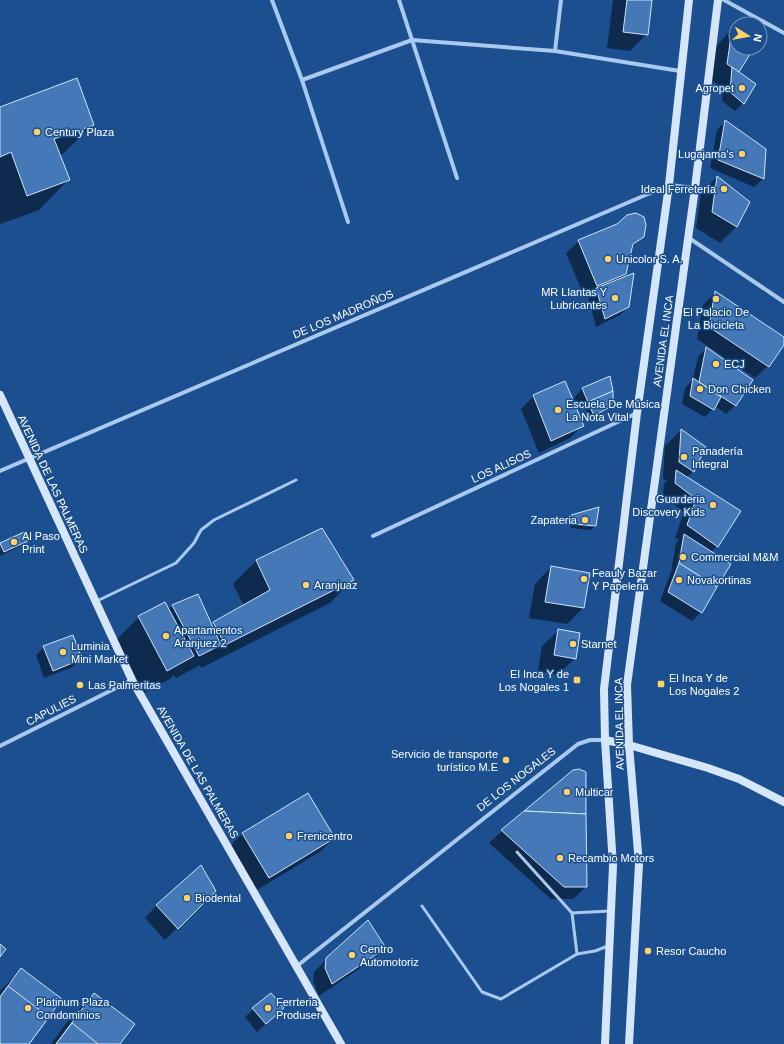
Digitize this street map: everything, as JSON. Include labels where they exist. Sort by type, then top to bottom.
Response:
[{"type":"main road","name":"AVENIDA EL INCA","points":[[605,1044],[613,866],[605,740],[604,689],[637,413],[669,185],[680,71],[689,0]]},
{"type":"main road","name":"AVENIDA EL INCA","points":[[630,1044],[639,864],[629,745],[627,685],[695,188],[718,0]]},
{"type":"main road","name":"AVENIDA DE LAS PALMERAS","points":[[0,395],[132,680],[341,1044]]},
{"type":"main road","name":"DE LOS NOGALES","points":[[605,740],[629,745],[739,779],[784,802]]},
{"type":"street","points":[[272,0],[302,80],[348,222]]},
{"type":"street","points":[[399,0],[457,178]]},
{"type":"street","points":[[555,51],[561,0]]},
{"type":"street","points":[[724,0],[784,33]]},
{"type":"street","points":[[302,80],[412,40],[555,51],[680,71]]},
{"type":"street","name":"DE LOS MADROÑOS","points":[[0,471],[669,185],[695,188]]},
{"type":"street","points":[[688,238],[784,302]]},
{"type":"street","name":"LOS ALISOS","points":[[373,536],[637,413]]},
{"type":"street","name":"CAPULIES","points":[[0,746],[132,680]]},
{"type":"street","name":"DE LOS NOGALES","points":[[297,966],[578,744],[590,740],[605,740]]},
{"type":"lane","points":[[95,602],[176,563],[194,543],[201,530],[214,520],[296,480]]},
{"type":"lane","points":[[517,852],[572,913],[577,954]]},
{"type":"lane","points":[[422,906],[482,992],[490,997],[501,999],[577,954],[595,951],[610,945]]},
{"type":"lane","points":[[572,913],[611,911]]},
{"type":"building","points":[[627,0],[652,0],[648,35],[623,32]]},
{"type":"building","points":[[728,56],[749,56],[739,72],[727,64]]},
{"type":"building","name":"Agropet","points":[[732,67],[756,84],[744,104],[730,92]]},
{"type":"building","name":"Century Plaza","points":[[77,78],[94,125],[54,139],[70,180],[27,196],[11,152],[0,157],[0,107]]},
{"type":"building","name":"Lugajama's","points":[[725,120],[766,149],[764,179],[718,160]]},
{"type":"building","name":"Ideal Ferretería","points":[[717,176],[750,202],[737,227],[712,212]]},
{"type":"building","name":"Unicolor S. A.","points":[[636,213],[644,217],[646,225],[644,237],[633,244],[626,274],[597,286],[578,240],[617,224],[627,215]]},
{"type":"building","name":"MR Llantas Y Lubricantes","points":[[634,273],[629,307],[605,319],[596,288]]},
{"type":"building","points":[[715,291],[784,337],[784,345],[769,367],[709,327]]},
{"type":"building","name":"ECJ","points":[[706,347],[753,380],[736,406],[699,382]]},
{"type":"building","points":[[610,376],[613,391],[588,402],[582,388]]},
{"type":"building","name":"Don Chicken","points":[[693,378],[721,397],[714,410],[690,396]]},
{"type":"building","name":"Escuela De Música La Nota Vital","points":[[565,381],[584,426],[551,441],[533,395]]},
{"type":"building","points":[[613,391],[613,401],[610,407],[594,416],[588,402]]},
{"type":"building","points":[[681,429],[706,447],[694,472],[679,462]]},
{"type":"building","name":"Guarderia Discovery Kids","points":[[676,470],[741,511],[718,547],[687,525],[696,499],[675,483]]},
{"type":"building","name":"Zapateria","points":[[599,507],[596,526],[575,524],[571,515]]},
{"type":"building","name":"Aranjuaz","points":[[322,528],[354,580],[225,645],[213,622],[270,590],[256,560]]},
{"type":"building","name":"Al Paso Print","points":[[24,532],[28,541],[4,552],[0,543]]},
{"type":"building","points":[[684,534],[731,564],[717,587],[679,563]]},
{"type":"building","points":[[679,563],[717,587],[702,613],[668,592]]},
{"type":"building","points":[[551,566],[590,573],[584,608],[545,602]]},
{"type":"building","points":[[198,594],[221,645],[199,656],[172,605]]},
{"type":"building","name":"Apartamentos Aranjuez 2","points":[[165,602],[194,656],[167,671],[138,616]]},
{"type":"building","points":[[558,629],[580,633],[576,659],[554,655]]},
{"type":"building","name":"Luminia Mini Market","points":[[73,635],[82,659],[53,671],[43,646]]},
{"type":"building","name":"Multicar","points":[[579,769],[586,772],[586,814],[524,811],[573,770]]},
{"type":"building","name":"Frenicentro","points":[[308,793],[335,838],[269,878],[242,833]]},
{"type":"building","name":"Recambio Motors","points":[[524,811],[586,814],[587,887],[564,887],[501,830]]},
{"type":"building","name":"Biodental","points":[[201,865],[216,891],[178,929],[156,905]]},
{"type":"building","name":"Centro Automotoriz","points":[[368,920],[386,948],[332,984],[325,968],[326,958]]},
{"type":"building","points":[[0,944],[6,949],[0,957]]},
{"type":"building","name":"Platinum Plaza Condominios","points":[[21,968],[62,999],[29,1044],[0,1044],[0,997]]},
{"type":"building","name":"Platinum Plaza Condominios","points":[[8,986],[49,1017],[29,1044],[0,1044],[0,997]]},
{"type":"building","name":"Platinum Plaza Condominios","points":[[94,993],[135,1024],[120,1044],[56,1044]]},
{"type":"building","name":"Ferrteria Produser","points":[[271,993],[284,1008],[266,1024],[252,1008]]},
{"type":"building","points":[[72,1023],[98,1044],[56,1044]]},
{"type":"place","name":"Agropet","points":[[742,88]]},
{"type":"place","name":"Century Plaza","points":[[37,132]]},
{"type":"place","name":"Lugajama's","points":[[742,154]]},
{"type":"place","name":"Ideal Ferretería","points":[[724,189]]},
{"type":"place","name":"Unicolor S. A.","points":[[608,259]]},
{"type":"place","name":"MR Llantas Y Lubricantes","points":[[615,298]]},
{"type":"place","name":"El Palacio De La Bicicleta","points":[[716,299]]},
{"type":"place","name":"ECJ","points":[[716,364]]},
{"type":"place","name":"Don Chicken","points":[[700,389]]},
{"type":"place","name":"Escuela De Música La Nota Vital","points":[[558,410]]},
{"type":"place","name":"Panadería Integral","points":[[684,457]]},
{"type":"place","name":"Guarderia Discovery Kids","points":[[713,505]]},
{"type":"place","name":"Zapateria","points":[[585,520]]},
{"type":"place","name":"Al Paso Print","points":[[14,542]]},
{"type":"place","name":"Commercial M&M","points":[[683,557]]},
{"type":"place","name":"Feauly Bazar Y Papeleria","points":[[584,579]]},
{"type":"place","name":"Novakortinas","points":[[679,580]]},
{"type":"place","name":"Aranjuaz","points":[[306,585]]},
{"type":"place","name":"Apartamentos Aranjuez 2","points":[[166,636]]},
{"type":"place","name":"Starnet","points":[[573,644]]},
{"type":"place","name":"Luminia Mini Market","points":[[63,652]]},
{"type":"place","name":"El Inca Y de Los Nogales 1","points":[[577,680]]},
{"type":"place","name":"El Inca Y de Los Nogales 2","points":[[661,684]]},
{"type":"place","name":"Las Palmeritas","points":[[80,685]]},
{"type":"place","name":"Servicio de transporte turístico M.E","points":[[506,760]]},
{"type":"place","name":"Multicar","points":[[567,792]]},
{"type":"place","name":"Frenicentro","points":[[289,836]]},
{"type":"place","name":"Recambio Motors","points":[[560,858]]},
{"type":"place","name":"Biodental","points":[[187,898]]},
{"type":"place","name":"Resor Caucho","points":[[648,951]]},
{"type":"place","name":"Centro Automotoriz","points":[[352,955]]},
{"type":"place","name":"Platinum Plaza Condominios","points":[[28,1008]]},
{"type":"place","name":"Ferrteria Produser","points":[[268,1008]]}]
